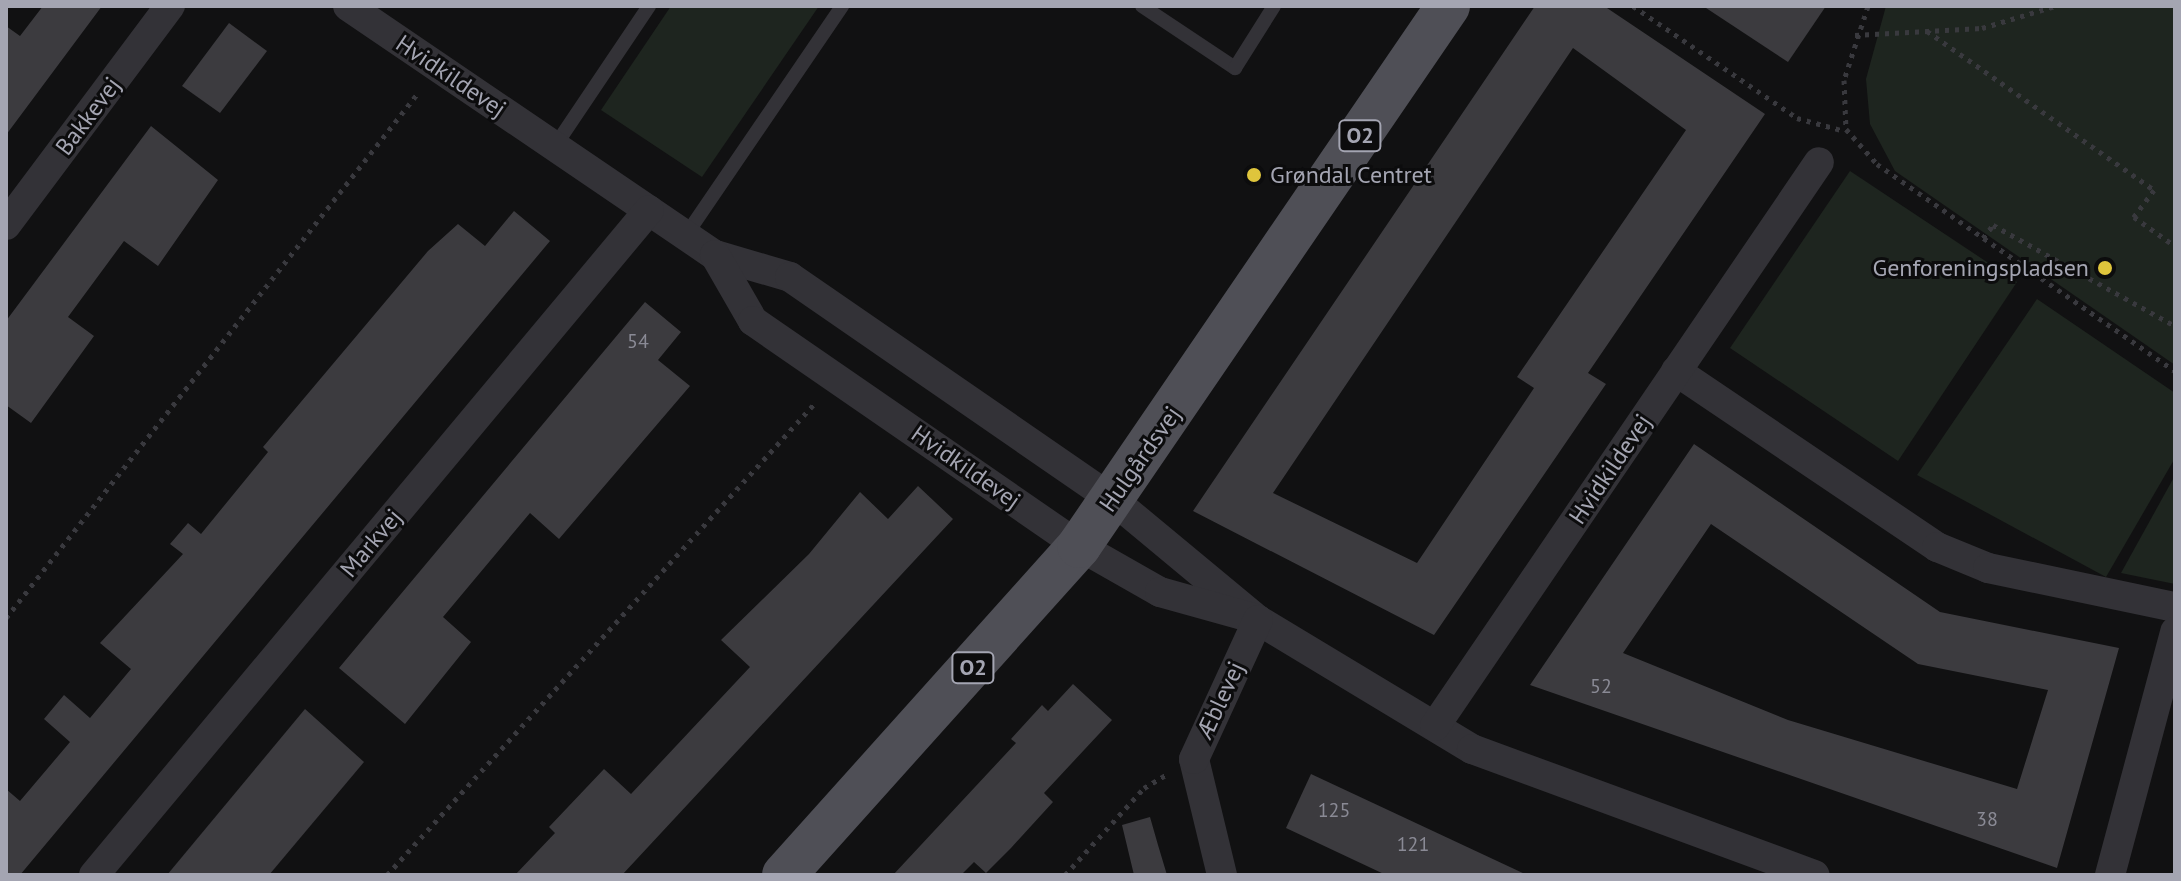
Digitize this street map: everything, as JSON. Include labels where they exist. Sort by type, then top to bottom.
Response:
[{"type":"main road","name":"Hulgårdsvej","points":[[784,875],[1079,546],[1448,6]]},
{"type":"street","name":"Bakkevej","points":[[6,225],[170,6]]},
{"type":"street","name":"Hvidkildevej","points":[[348,6],[715,255],[790,277],[1112,499],[1258,620],[1472,749],[1815,875]]},
{"type":"street","points":[[1819,162],[1676,371],[1937,547],[1988,568],[2175,607]]},
{"type":"street","name":"Markvej","points":[[94,875],[649,210]]},
{"type":"street","name":"Hvidkildevej","points":[[715,255],[753,321],[1079,546],[1160,592],[1258,620]]},
{"type":"street","name":"Hvidkildevej","points":[[1435,726],[1676,371]]},
{"type":"street","name":"Æblevej","points":[[1222,875],[1194,759],[1258,620]]},
{"type":"street","points":[[2110,875],[2175,632]]},
{"type":"lane","points":[[555,146],[649,6]]},
{"type":"lane","points":[[686,235],[842,6]]},
{"type":"lane","points":[[1142,6],[1235,68],[1274,6]]},
{"type":"path","points":[[1633,6],[1797,118],[1846,129],[1877,164],[2175,371]]},
{"type":"path","points":[[1846,129],[1844,80],[1855,35],[1868,6]]},
{"type":"path","points":[[1855,35],[1982,28],[2055,6]]},
{"type":"path","points":[[1927,31],[2154,190],[2134,217],[2175,246]]},
{"type":"path","points":[[6,618],[439,67]]},
{"type":"path","points":[[1983,238],[1993,225],[2175,326]]},
{"type":"path","points":[[387,875],[837,378]]},
{"type":"path","points":[[1065,875],[1144,788]]},
{"type":"shaded area","points":[[671,6],[819,6],[702,177],[601,110]]},
{"type":"shaded area","name":"Genforeningspladsen","points":[[1886,6],[2175,6],[2175,365],[1895,171],[1870,124],[1866,79]]},
{"type":"shaded area","points":[[1850,171],[2017,282],[1898,461],[1730,348]]},
{"type":"shaded area","points":[[2037,299],[2175,393],[2175,458],[2106,577],[1917,475]]},
{"type":"shaded area","points":[[2173,479],[2175,584],[2121,573]]},
{"type":"building","points":[[43,6],[102,6],[6,135],[6,26],[20,36]]},
{"type":"building","points":[[1535,6],[1604,6],[1765,114],[1588,373],[1606,384],[1434,635],[1193,511]],"holes":[[[1573,48],[1686,130],[1517,377],[1534,388],[1417,563],[1273,493]]]},
{"type":"building","points":[[1703,6],[1826,6],[1788,62]]},
{"type":"building","points":[[229,23],[267,51],[220,113],[182,86]]},
{"type":"building","points":[[151,126],[218,180],[158,266],[124,241],[68,317],[94,336],[31,423],[6,405],[6,321]]},
{"type":"building","points":[[514,211],[550,241],[20,875],[6,875],[6,789],[20,801],[70,742],[44,719],[64,695],[90,718],[131,669],[100,643],[183,554],[170,544],[188,523],[201,534],[268,452],[263,447],[428,251],[458,224],[485,246]]},
{"type":"building","points":[[645,302],[681,332],[658,360],[690,386],[559,539],[530,513],[443,617],[471,642],[405,724],[339,668]]},
{"type":"building","points":[[1694,444],[1940,612],[2119,648],[2057,868],[1530,685]],"holes":[[[1711,524],[1918,664],[2048,690],[2017,789],[1788,720],[1623,653]]]},
{"type":"building","points":[[918,486],[953,519],[622,875],[515,875],[555,833],[549,827],[604,769],[631,794],[750,667],[721,640],[809,554],[860,492],[888,519]]},
{"type":"building","points":[[1073,684],[1112,720],[1044,793],[1053,802],[1011,848],[986,873],[974,862],[961,875],[893,875],[1016,743],[1011,739],[1042,705],[1048,711]]},
{"type":"building","points":[[305,709],[364,762],[269,875],[167,875]]},
{"type":"building","points":[[1311,774],[1527,875],[1386,875],[1286,828]]},
{"type":"building","points":[[1150,817],[1167,875],[1134,875],[1122,825]]},
{"type":"place","name":"Grøndal Centret","points":[[1254,175]]},
{"type":"place","name":"Genforeningspladsen","points":[[2105,268]]}]
